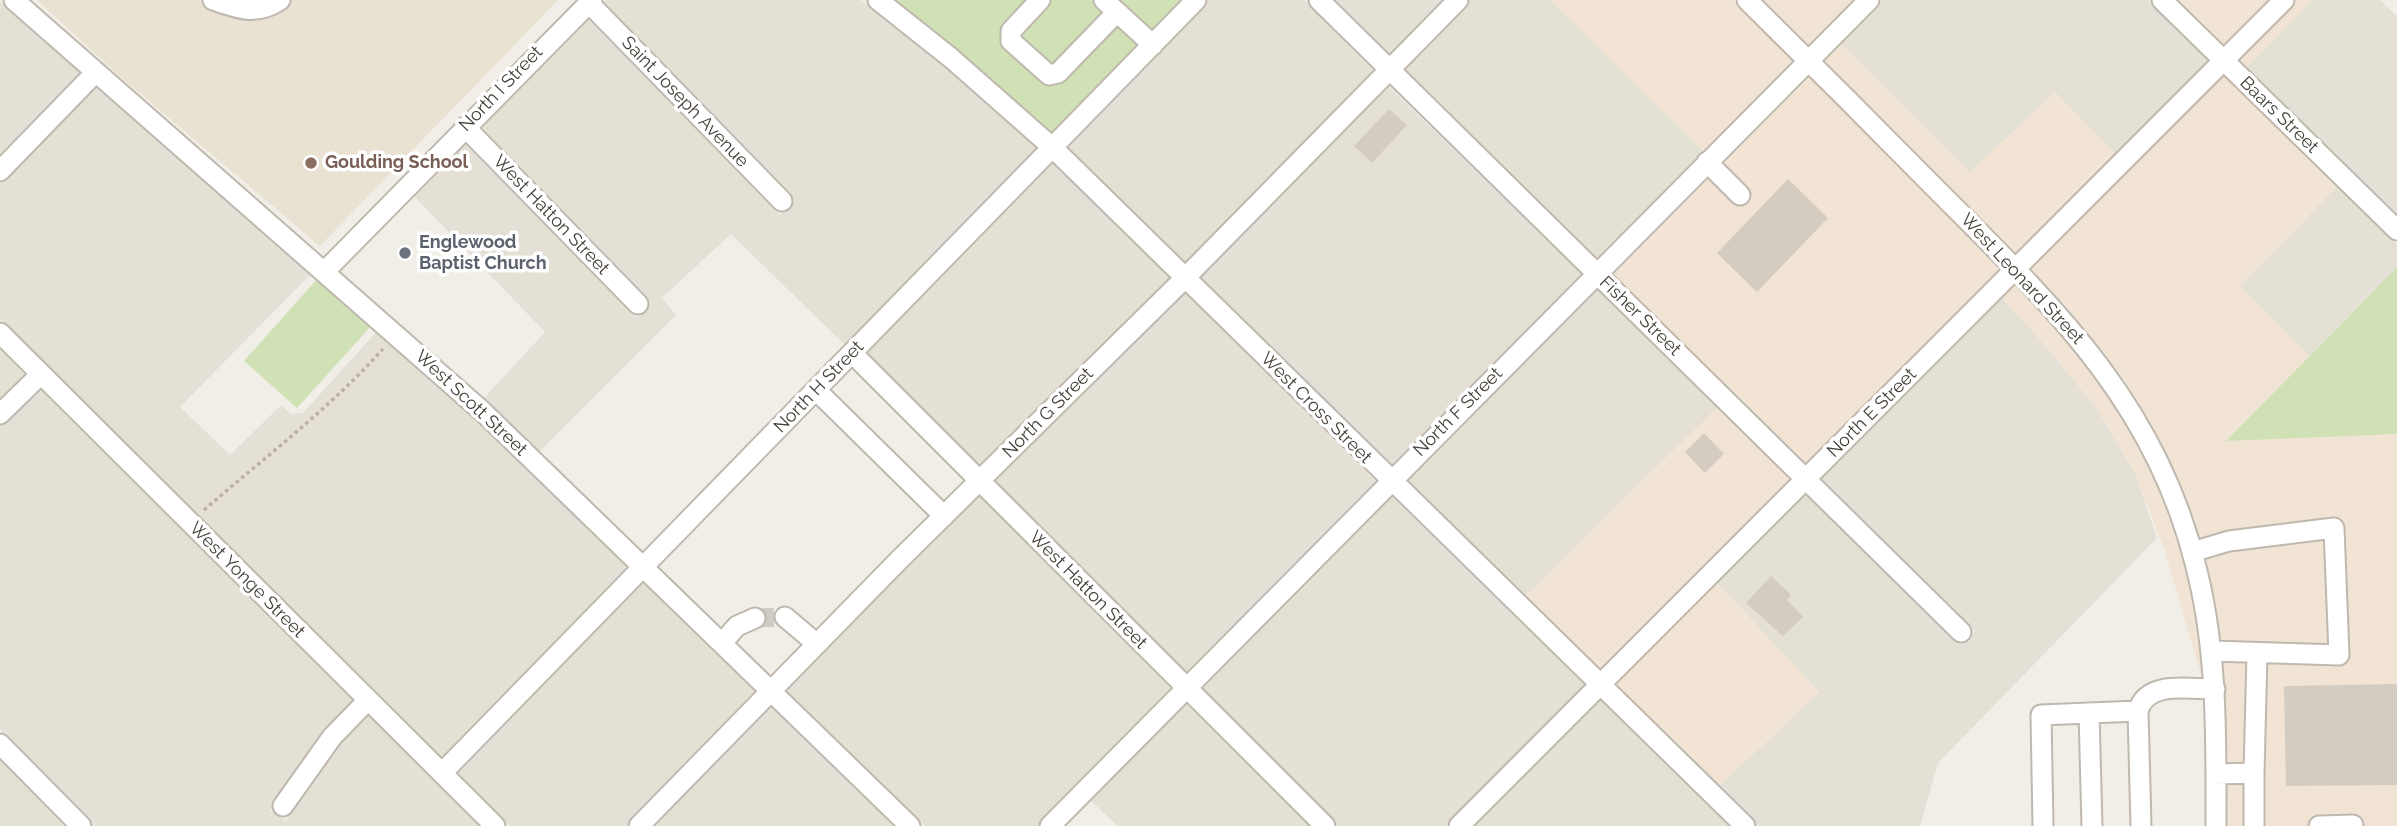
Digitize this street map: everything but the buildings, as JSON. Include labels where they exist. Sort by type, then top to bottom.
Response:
[{"type":"street","name":"West Scott Street","points":[[14,0],[326,271],[482,411],[910,826]]},
{"type":"street","points":[[213,0],[250,12],[268,8],[280,0]]},
{"type":"street","name":"West Cross Street","points":[[878,0],[951,58],[1053,148],[1745,826]]},
{"type":"street","points":[[1040,0],[1012,31],[1011,41],[1049,75],[1058,74],[1110,6],[1153,45]]},
{"type":"street","name":"North H Street","points":[[442,773],[1196,0]]},
{"type":"street","name":"Fisher Street","points":[[1319,0],[1389,72],[1807,478],[1961,632]]},
{"type":"street","name":"North G Street","points":[[639,826],[1458,0]]},
{"type":"street","name":"West Leonard Street","points":[[1747,0],[2059,314],[2115,386],[2163,471],[2192,552],[2212,651],[2215,689],[2216,826]]},
{"type":"street","name":"North F Street","points":[[1050,826],[1869,0]]},
{"type":"street","name":"Baars Street","points":[[2162,0],[2397,230]]},
{"type":"street","name":"North E Street","points":[[1459,826],[2284,0]]},
{"type":"street","name":"North I Street","points":[[326,271],[590,1]]},
{"type":"street","name":"Saint Joseph Avenue","points":[[590,1],[782,201]]},
{"type":"street","points":[[0,171],[95,73]]},
{"type":"street","name":"West Hatton Street","points":[[465,127],[638,304]]},
{"type":"street","points":[[1707,162],[1740,195]]},
{"type":"street","name":"West Yonge Street","points":[[0,333],[495,826]]},
{"type":"street","name":"West Hatton Street","points":[[852,353],[1186,690],[1325,826]]},
{"type":"street","points":[[0,414],[40,375]]},
{"type":"street","points":[[816,390],[944,516]]},
{"type":"street","points":[[2192,552],[2229,541],[2334,528],[2339,655],[2212,651]]},
{"type":"street","points":[[785,617],[817,644]]},
{"type":"street","points":[[722,643],[737,626],[755,618]]},
{"type":"street","points":[[2254,826],[2257,654]]},
{"type":"street","points":[[2141,826],[2138,711],[2148,693],[2164,689],[2215,689]]},
{"type":"street","points":[[283,806],[332,737],[368,700]]},
{"type":"street","points":[[2043,826],[2041,715],[2138,711]]},
{"type":"street","points":[[2089,713],[2092,826]]},
{"type":"street","points":[[0,744],[81,826]]},
{"type":"street","points":[[2216,774],[2254,773]]},
{"type":"street","points":[[2319,826],[2353,825]]},
{"type":"path","points":[[189,522],[353,382],[396,334]]},
{"type":"shaded area","name":"Goulding School","points":[[37,0],[558,0],[320,246],[124,80]]},
{"type":"shaded area","points":[[606,0],[861,0],[944,66],[1039,149],[846,346],[731,234],[662,298],[676,315],[540,451],[543,455],[484,398],[545,332],[412,194],[464,141],[637,318],[651,303],[478,126],[588,16],[780,215],[795,201],[604,3]]},
{"type":"shaded area","points":[[1209,0],[1304,0],[1375,73],[1186,264],[1067,146]]},
{"type":"shaded area","points":[[1333,0],[1446,0],[1390,58]]},
{"type":"shaded area","points":[[1471,0],[1551,0],[1704,152],[1597,259],[1403,71]]},
{"type":"shaded area","points":[[1551,0],[1732,0],[1794,62],[1704,152]]},
{"type":"shaded area","points":[[1762,0],[1856,0],[1809,47]]},
{"type":"shaded area","points":[[1882,0],[2148,0],[2210,62],[2117,155],[2055,92],[1970,173],[1839,43]]},
{"type":"shaded area","points":[[2177,0],[2271,0],[2224,47]]},
{"type":"shaded area","points":[[2297,0],[2312,0],[2246,68],[2237,60]]},
{"type":"shaded area","points":[[2312,0],[2380,0],[2397,16],[2397,215],[2246,68]]},
{"type":"shaded area","points":[[0,2],[82,74],[0,158]]},
{"type":"shaded area","points":[[1839,43],[1970,172],[2055,92],[2117,155],[2017,255],[1822,60]]},
{"type":"shaded area","points":[[1807,75],[2002,270],[1807,464],[1610,272]]},
{"type":"shaded area","points":[[2223,75],[2337,186],[2240,286],[2309,356],[2227,440],[2397,434],[2397,826],[2226,826],[2223,657],[2205,559],[2190,512],[2149,421],[2124,379],[2066,306],[2029,268]]},
{"type":"shaded area","points":[[95,86],[312,273],[180,407],[230,455],[281,405],[291,414],[303,413],[377,331],[475,419],[629,568],[443,759],[0,318],[0,184]]},
{"type":"shaded area","points":[[1388,86],[1582,274],[1391,467],[1199,276]]},
{"type":"shaded area","points":[[1052,161],[1171,279],[981,466],[866,352]]},
{"type":"shaded area","points":[[2337,186],[2397,244],[2397,267],[2309,356],[2239,287]]},
{"type":"shaded area","points":[[2015,283],[2051,321],[2107,392],[2154,477],[2186,566],[2197,617],[2205,689],[2165,552],[2135,473],[2096,407],[2001,297]]},
{"type":"shaded area","points":[[1595,287],[1718,407],[1525,597],[1404,479]]},
{"type":"shaded area","points":[[1184,291],[1376,482],[1187,675],[994,479]]},
{"type":"shaded area","points":[[2001,297],[2096,407],[2135,473],[2157,538],[1938,763],[1920,826],[1760,826],[1719,786],[1819,692],[1716,582],[1806,492],[1961,645],[1975,631],[1820,477]]},
{"type":"shaded area","points":[[0,349],[26,375],[0,401]]},
{"type":"shaded area","points":[[39,388],[354,701],[325,732],[270,811],[286,820],[339,743],[367,714],[480,826],[96,826],[0,729],[0,426]]},
{"type":"shaded area","points":[[1718,407],[1792,479],[1602,671],[1525,597]]},
{"type":"shaded area","points":[[979,494],[1172,690],[1037,826],[925,826],[787,691]]},
{"type":"shaded area","points":[[1389,494],[1587,686],[1446,826],[1340,826],[1200,688]]},
{"type":"shaded area","points":[[642,581],[759,693],[626,826],[510,826],[456,772]]},
{"type":"shaded area","points":[[1716,582],[1819,692],[1719,786],[1615,683]]},
{"type":"shaded area","points":[[1600,698],[1730,826],[1472,826]]},
{"type":"shaded area","points":[[1185,703],[1310,826],[1118,826],[1089,799]]},
{"type":"shaded area","points":[[772,706],[895,826],[652,826]]},
{"type":"shaded area","points":[[0,759],[66,826],[0,826]]},
{"type":"green space","points":[[895,0],[1183,0],[1054,134],[958,50]]},
{"type":"green space","points":[[2397,267],[2397,434],[2226,441]]},
{"type":"green space","points":[[319,277],[372,325],[297,408],[244,361]]},
{"type":"tunnel","points":[[755,618],[785,617]]},
{"type":"place","name":"Goulding School","points":[[311,163]]},
{"type":"place","name":"Englewood Baptist Church","points":[[405,253]]}]
